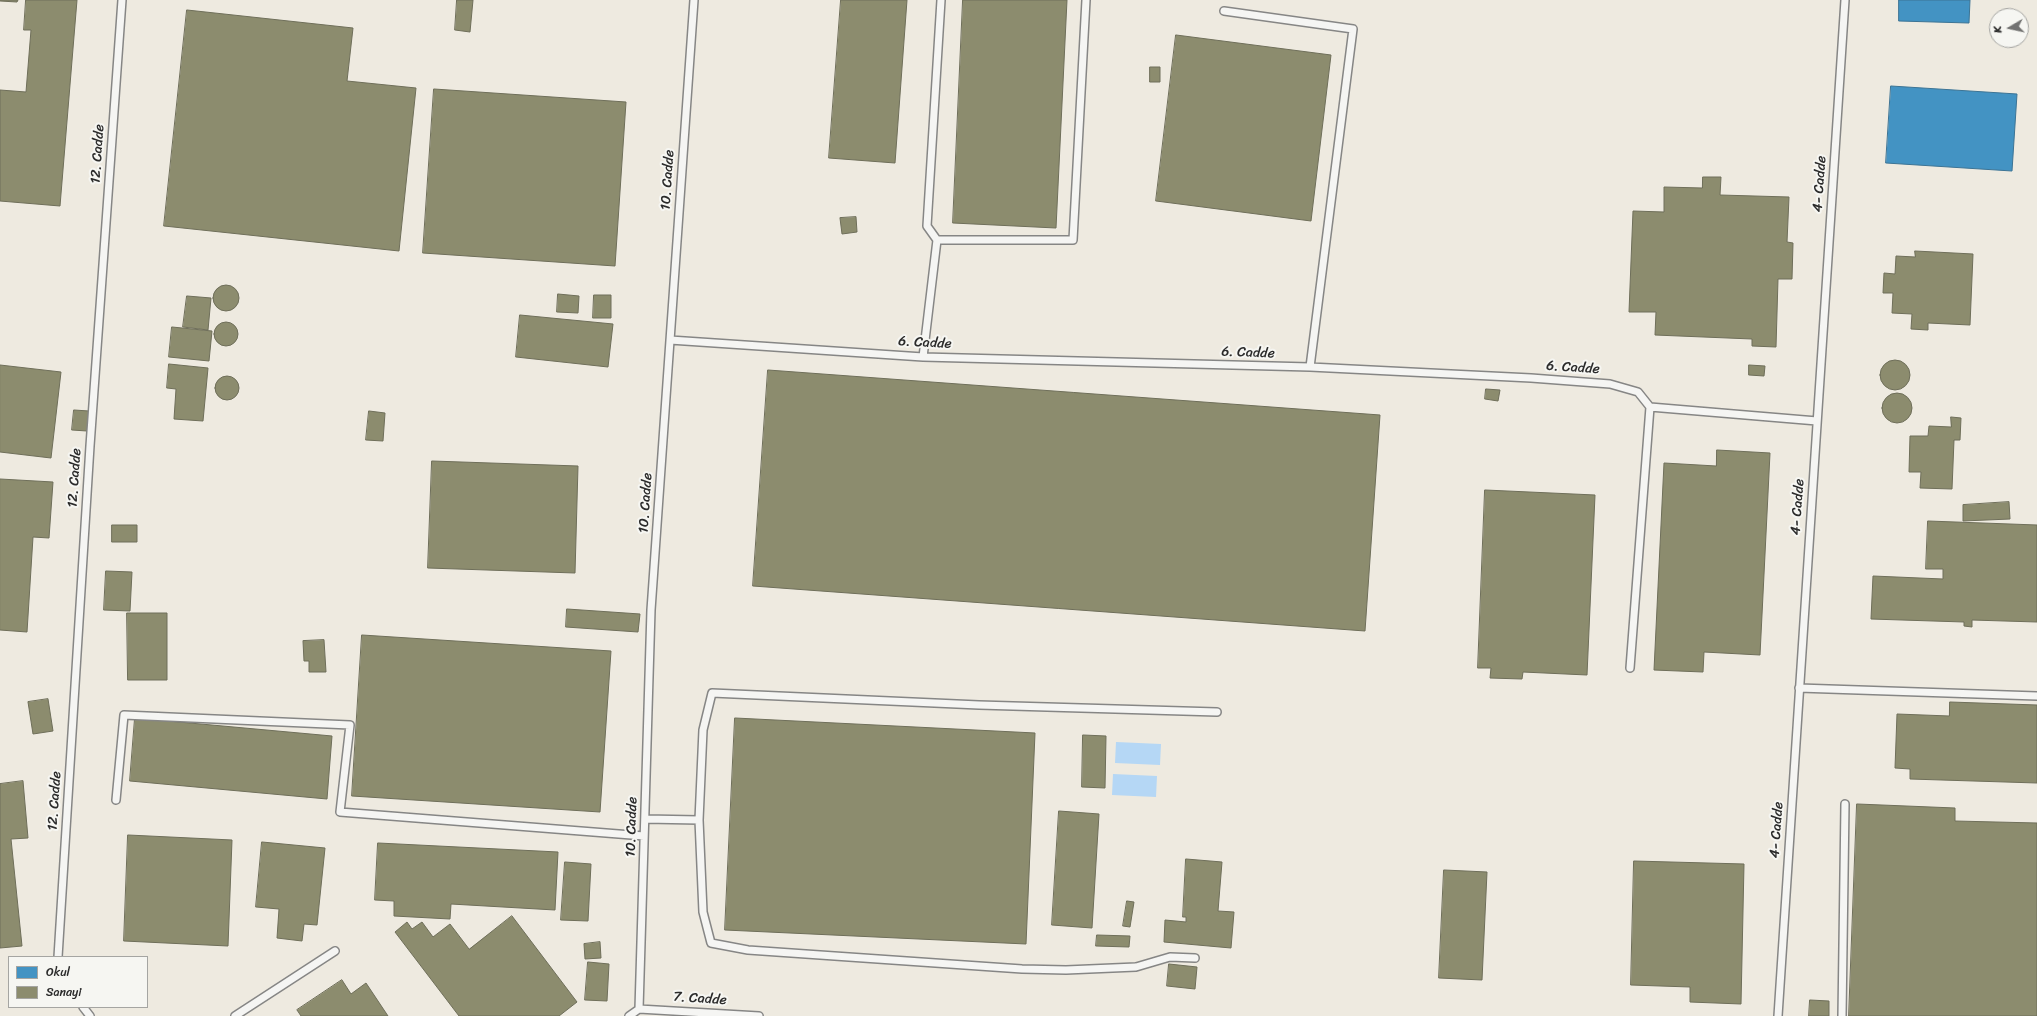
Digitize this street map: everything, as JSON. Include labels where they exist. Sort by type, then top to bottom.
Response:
[{"type":"lane","name":"12. Cadde","points":[[58,956],[90,438],[122,0]]},
{"type":"lane","name":"10. Cadde","points":[[639,1008],[651,610],[694,0]]},
{"type":"lane","points":[[923,357],[937,240],[927,226],[941,0]]},
{"type":"lane","points":[[937,240],[1073,240],[1086,0]]},
{"type":"lane","name":"4- Cadde","points":[[1778,1016],[1845,0]]},
{"type":"lane","points":[[1224,12],[1353,29],[1310,367]]},
{"type":"lane","name":"6. Cadde","points":[[670,340],[923,357],[1310,367],[1425,372],[1610,384],[1638,392],[1650,407]]},
{"type":"lane","points":[[1630,668],[1650,407],[1817,421]]},
{"type":"lane","points":[[1799,688],[2037,696]]},
{"type":"lane","points":[[1195,958],[1170,957],[1136,967],[1109,969],[1022,969],[748,950],[712,943],[703,912],[699,820],[703,730],[712,693],[987,706],[1217,712]]},
{"type":"lane","points":[[116,800],[124,715],[350,725],[340,812],[644,836]]},
{"type":"lane","points":[[1842,1016],[1845,804]]},
{"type":"lane","points":[[645,819],[699,820]]},
{"type":"lane","points":[[235,1016],[335,951]]},
{"type":"lane","points":[[84,1008],[90,1016]]},
{"type":"lane","points":[[629,1016],[639,1008]]},
{"type":"lane","name":"7. Cadde","points":[[639,1008],[759,1016]]},
{"type":"shaded area","points":[[0,0],[2037,0],[2037,1016],[0,1016]]},
{"type":"water","points":[[1116,742],[1161,744],[1160,765],[1115,763]]},
{"type":"water","points":[[1113,774],[1157,776],[1156,797],[1112,795]]},
{"type":"building: Okul","points":[[1899,0],[1970,0],[1969,23],[1899,21]]},
{"type":"building: Okul","points":[[1891,86],[2017,94],[2012,171],[1886,163]]},
{"type":"building: Sanayi","points":[[0,0],[18,0],[17,2]]},
{"type":"building: Sanayi","points":[[26,0],[77,0],[60,206],[0,201],[0,90],[26,92],[31,30],[24,30]]},
{"type":"building: Sanayi","points":[[457,0],[473,0],[470,32],[455,30]]},
{"type":"building: Sanayi","points":[[841,0],[907,0],[895,163],[829,158]]},
{"type":"building: Sanayi","points":[[963,0],[1067,0],[1056,228],[953,223]]},
{"type":"building: Sanayi","points":[[187,10],[353,28],[347,81],[416,88],[399,251],[164,226]]},
{"type":"building: Sanayi","points":[[1176,35],[1331,55],[1311,221],[1156,201]]},
{"type":"building: Sanayi","points":[[1150,67],[1160,67],[1160,82],[1150,82]]},
{"type":"building: Sanayi","points":[[434,89],[626,102],[615,266],[423,253]]},
{"type":"building: Sanayi","points":[[1703,177],[1721,177],[1720,195],[1789,197],[1787,242],[1793,243],[1792,279],[1778,279],[1776,347],[1752,346],[1752,339],[1655,335],[1656,312],[1629,312],[1633,211],[1664,212],[1664,187],[1702,188]]},
{"type":"building: Sanayi","points":[[856,217],[857,232],[842,234],[840,218]]},
{"type":"building: Sanayi","points":[[1915,251],[1973,254],[1970,325],[1928,323],[1928,330],[1911,329],[1912,314],[1892,313],[1893,293],[1883,293],[1884,273],[1895,274],[1896,256],[1915,257]]},
{"type":"building: Sanayi","points":[[226,285],[235,289],[239,298],[235,307],[226,311],[217,307],[213,298],[217,289]]},
{"type":"building: Sanayi","points":[[558,294],[579,296],[578,313],[557,312]]},
{"type":"building: Sanayi","points":[[594,295],[611,295],[611,318],[593,318]]},
{"type":"building: Sanayi","points":[[187,296],[211,298],[208,330],[183,327]]},
{"type":"building: Sanayi","points":[[520,315],[613,324],[608,367],[516,357]]},
{"type":"building: Sanayi","points":[[226,322],[235,325],[238,334],[235,343],[226,346],[217,343],[214,334],[217,325]]},
{"type":"building: Sanayi","points":[[172,327],[212,331],[209,361],[169,357]]},
{"type":"building: Sanayi","points":[[1895,360],[1906,364],[1910,375],[1906,386],[1895,390],[1884,386],[1880,375],[1884,364]]},
{"type":"building: Sanayi","points":[[169,364],[208,368],[203,421],[174,419],[176,389],[167,388]]},
{"type":"building: Sanayi","points":[[0,365],[61,372],[51,458],[0,452]]},
{"type":"building: Sanayi","points":[[1749,365],[1765,366],[1764,376],[1749,375]]},
{"type":"building: Sanayi","points":[[768,370],[1380,415],[1365,631],[753,586]]},
{"type":"building: Sanayi","points":[[227,376],[232,377],[238,383],[238,393],[232,399],[227,400],[222,399],[216,393],[215,388],[216,383],[222,377]]},
{"type":"building: Sanayi","points":[[1486,389],[1500,390],[1498,401],[1485,399]]},
{"type":"building: Sanayi","points":[[1897,393],[1908,397],[1912,408],[1908,419],[1897,423],[1886,419],[1882,408],[1886,397]]},
{"type":"building: Sanayi","points":[[74,410],[89,411],[87,431],[72,430]]},
{"type":"building: Sanayi","points":[[369,411],[385,413],[383,441],[366,440]]},
{"type":"building: Sanayi","points":[[1951,417],[1961,418],[1960,440],[1954,440],[1952,489],[1920,488],[1921,472],[1909,472],[1910,436],[1928,436],[1929,426],[1951,427]]},
{"type":"building: Sanayi","points":[[1717,450],[1770,453],[1760,655],[1704,652],[1703,672],[1654,670],[1664,463],[1716,466]]},
{"type":"building: Sanayi","points":[[432,461],[578,466],[575,573],[428,568]]},
{"type":"building: Sanayi","points":[[0,479],[53,482],[49,538],[33,537],[27,632],[0,630]]},
{"type":"building: Sanayi","points":[[1485,490],[1595,495],[1587,675],[1523,672],[1522,679],[1490,678],[1491,668],[1478,668]]},
{"type":"building: Sanayi","points":[[2009,502],[2010,519],[1963,521],[1963,505]]},
{"type":"building: Sanayi","points":[[1928,521],[2037,525],[2037,622],[1972,620],[1972,627],[1964,626],[1964,622],[1871,619],[1873,576],[1943,579],[1943,569],[1926,569]]},
{"type":"building: Sanayi","points":[[112,525],[137,525],[137,542],[112,542]]},
{"type":"building: Sanayi","points":[[106,571],[132,572],[130,611],[104,610]]},
{"type":"building: Sanayi","points":[[567,609],[640,614],[638,632],[566,627]]},
{"type":"building: Sanayi","points":[[127,613],[167,613],[167,680],[128,680]]},
{"type":"building: Sanayi","points":[[362,635],[611,651],[600,812],[352,796]]},
{"type":"building: Sanayi","points":[[324,640],[326,672],[309,672],[309,661],[304,661],[303,641]]},
{"type":"building: Sanayi","points":[[48,699],[53,731],[33,734],[28,702]]},
{"type":"building: Sanayi","points":[[1950,702],[2037,705],[2037,783],[1910,779],[1910,769],[1895,768],[1897,714],[1949,716]]},
{"type":"building: Sanayi","points":[[135,718],[332,736],[327,799],[130,781]]},
{"type":"building: Sanayi","points":[[735,718],[1035,733],[1026,944],[725,930]]},
{"type":"building: Sanayi","points":[[1083,735],[1106,736],[1105,788],[1082,787]]},
{"type":"building: Sanayi","points":[[23,781],[28,838],[11,839],[22,946],[0,948],[0,784]]},
{"type":"building: Sanayi","points":[[1857,804],[1955,808],[1955,821],[2037,823],[2037,1016],[1849,1016]]},
{"type":"building: Sanayi","points":[[1059,811],[1099,814],[1092,928],[1052,925]]},
{"type":"building: Sanayi","points":[[128,835],[232,840],[228,946],[124,941]]},
{"type":"building: Sanayi","points":[[262,842],[325,848],[317,925],[304,924],[302,941],[277,938],[279,909],[256,907]]},
{"type":"building: Sanayi","points":[[378,843],[558,852],[555,910],[451,904],[450,919],[394,916],[394,901],[375,900]]},
{"type":"building: Sanayi","points":[[1186,859],[1222,862],[1218,911],[1234,912],[1231,948],[1164,942],[1165,920],[1186,922],[1186,917],[1183,917]]},
{"type":"building: Sanayi","points":[[1634,861],[1744,864],[1741,1004],[1690,1002],[1690,987],[1631,985]]},
{"type":"building: Sanayi","points":[[565,862],[591,864],[588,921],[561,920]]},
{"type":"building: Sanayi","points":[[1444,870],[1487,872],[1482,980],[1439,978]]},
{"type":"building: Sanayi","points":[[1127,901],[1134,902],[1130,927],[1123,926]]},
{"type":"building: Sanayi","points":[[512,916],[577,1002],[559,1016],[459,1016],[395,932],[407,922],[412,929],[422,922],[433,937],[450,924],[469,949]]},
{"type":"building: Sanayi","points":[[1097,935],[1130,936],[1129,947],[1096,946]]},
{"type":"building: Sanayi","points":[[600,942],[601,958],[585,959],[584,944]]},
{"type":"building: Sanayi","points":[[588,962],[609,964],[607,1001],[585,1000]]},
{"type":"building: Sanayi","points":[[1169,964],[1197,967],[1195,989],[1167,986]]},
{"type":"building: Sanayi","points":[[342,980],[351,994],[366,983],[388,1016],[301,1016],[297,1010]]},
{"type":"building: Sanayi","points":[[1810,1000],[1829,1001],[1829,1016],[1809,1016]]}]
